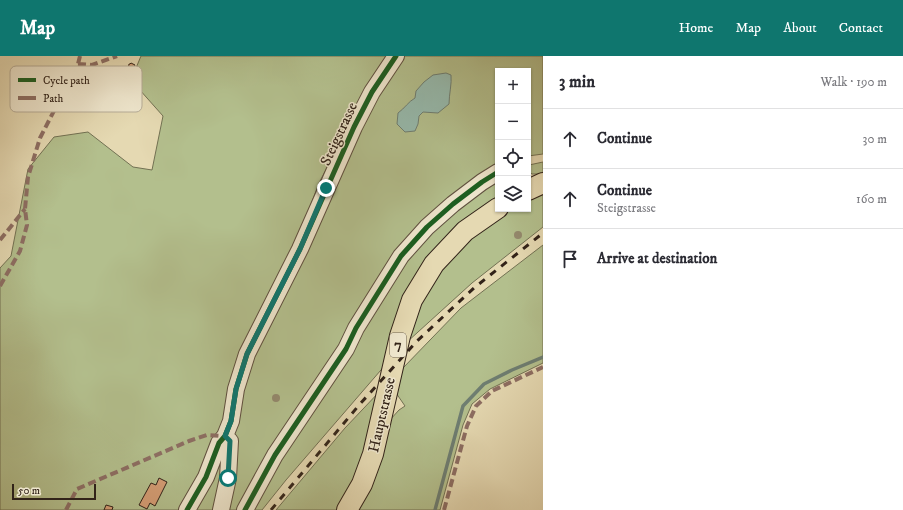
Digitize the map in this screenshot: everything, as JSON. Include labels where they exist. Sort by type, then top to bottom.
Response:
[{"type":"main road","name":"Hauptstrasse","points":[[347,510],[362,484],[373,454],[400,336],[412,300],[434,264],[465,231],[495,210]]},
{"type":"street","name":"Steigstrasse","points":[[187,510],[206,477],[219,443],[225,436],[231,421],[236,389],[247,354],[300,249],[354,127],[372,92],[396,56]]},
{"type":"street","points":[[245,510],[275,455],[346,349],[356,328],[401,256],[427,227],[453,204],[495,174]]},
{"type":"street","points":[[221,510],[228,478],[230,441],[225,436]]},
{"type":"green space","points":[[141,56],[387,56],[376,72],[319,183],[297,241],[239,354],[217,510],[0,510],[0,268],[11,256],[28,169],[54,137],[88,132],[133,167],[152,170],[163,116],[142,92],[142,66],[137,66]]},
{"type":"green space","points":[[400,56],[543,56],[543,154],[531,156],[531,68],[495,68],[495,165],[451,198],[423,223],[239,510],[224,510],[237,392],[329,189]]},
{"type":"green space","points":[[543,162],[543,174],[531,173],[531,165]]},
{"type":"green space","points":[[495,181],[495,202],[463,223],[387,363],[262,510],[251,510],[255,499],[404,260],[430,231]]},
{"type":"green space","points":[[543,191],[543,227],[472,283],[407,342],[413,317],[438,271],[474,234],[505,212],[531,212],[531,197]]},
{"type":"green space","points":[[543,245],[543,363],[490,389],[472,404],[463,425],[440,510],[354,510],[389,421],[405,406],[394,390],[402,369],[461,308]]},
{"type":"green space","points":[[381,390],[355,482],[338,510],[276,510],[345,428]]},
{"type":"water","points":[[446,73],[451,75],[449,104],[438,113],[423,112],[419,116],[415,131],[405,132],[397,124],[398,113],[415,98],[416,91],[424,82],[433,75]]},
{"type":"building","points":[[131,63],[135,65],[129,66]]},
{"type":"building","points":[[159,478],[167,482],[155,506],[150,503],[147,509],[139,505],[151,483],[156,485]]},
{"type":"building","points":[[106,505],[113,507],[112,510],[104,510]]},
{"type":"waterway","points":[[435,510],[463,406],[484,384],[543,357]]},
{"type":"railway","points":[[271,510],[360,404],[417,341],[474,288],[543,233]]},
{"type":"marked path","points":[[77,66],[80,56]]},
{"type":"marked path","points":[[78,64],[92,65],[117,56]]},
{"type":"marked path","points":[[0,286],[20,251],[27,225],[25,209],[28,177],[40,138],[53,112]]},
{"type":"marked path","points":[[0,240],[25,209]]},
{"type":"marked path","points":[[444,510],[467,426],[476,406],[492,391],[543,367]]},
{"type":"marked path","points":[[66,510],[77,489],[189,441],[207,435],[225,436]]},
{"type":"cycle path","points":[[187,510],[206,477],[219,443],[225,436],[231,421],[236,389],[247,354],[300,249],[354,127],[372,92],[396,56]]},
{"type":"cycle path","points":[[245,510],[275,455],[346,349],[356,328],[401,256],[427,227],[453,204],[495,174]]},
{"type":"route","points":[[228,478],[230,441],[225,436],[231,421],[236,389],[247,354],[300,249],[326,188]]}]
